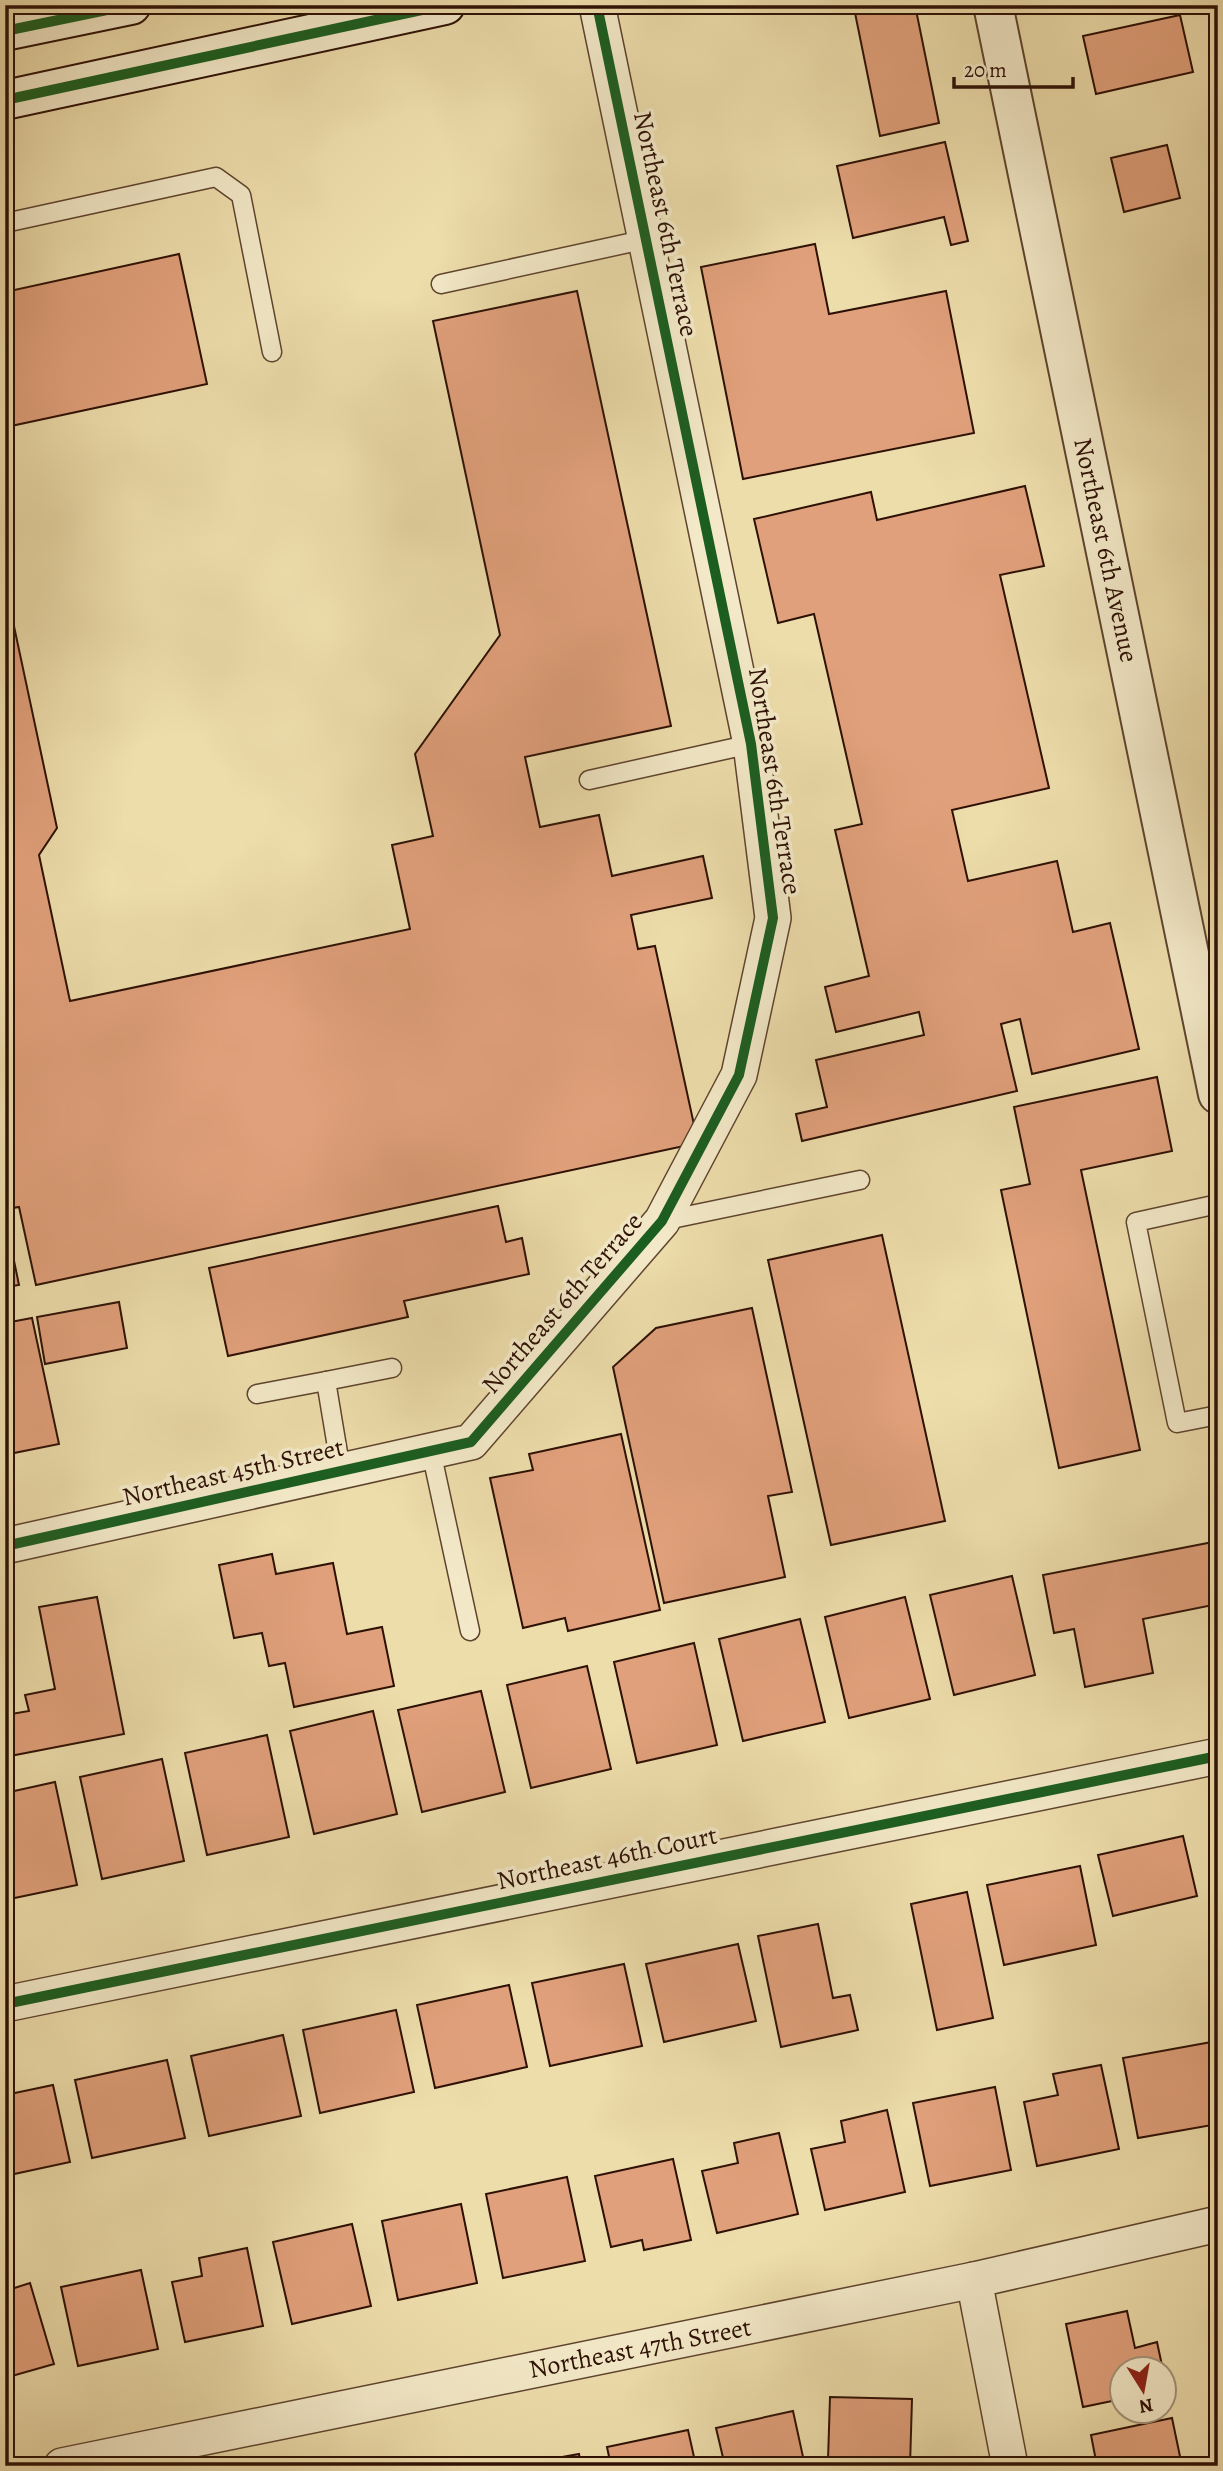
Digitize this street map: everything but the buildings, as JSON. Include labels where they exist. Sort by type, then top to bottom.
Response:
[{"type":"street","points":[[22,21],[131,5]]},
{"type":"street","points":[[5,100],[444,5]]},
{"type":"street","name":"Northeast 6th Terrace","points":[[471,1442],[662,1222],[739,1075],[773,918],[751,744],[597,5]]},
{"type":"street","name":"Northeast 6th Avenue","points":[[993,5],[1218,1094]]},
{"type":"street","name":"Northeast 45th Street","points":[[5,1546],[471,1442]]},
{"type":"street","name":"Northeast 46th Court","points":[[5,2004],[1218,1756]]},
{"type":"street","name":"Northeast 47th Street","points":[[62,2466],[974,2280],[1218,2224]]},
{"type":"street","points":[[974,2280],[1010,2466]]},
{"type":"lane","points":[[5,223],[216,177],[241,195],[272,352]]},
{"type":"lane","points":[[441,284],[647,240]]},
{"type":"lane","points":[[589,780],[751,744]]},
{"type":"lane","points":[[662,1222],[860,1180]]},
{"type":"lane","points":[[1218,1204],[1136,1222],[1177,1423],[1218,1415]]},
{"type":"lane","points":[[257,1394],[392,1368]]},
{"type":"lane","points":[[326,1381],[341,1471]]},
{"type":"lane","points":[[431,1451],[470,1631]]},
{"type":"cycle path","points":[[5,31],[131,5]]},
{"type":"cycle path","points":[[5,100],[445,5]]},
{"type":"cycle path","points":[[5,1546],[471,1442],[662,1221],[739,1075],[773,918],[751,744],[597,5]]},
{"type":"cycle path","points":[[5,2004],[1218,1756]]}]
